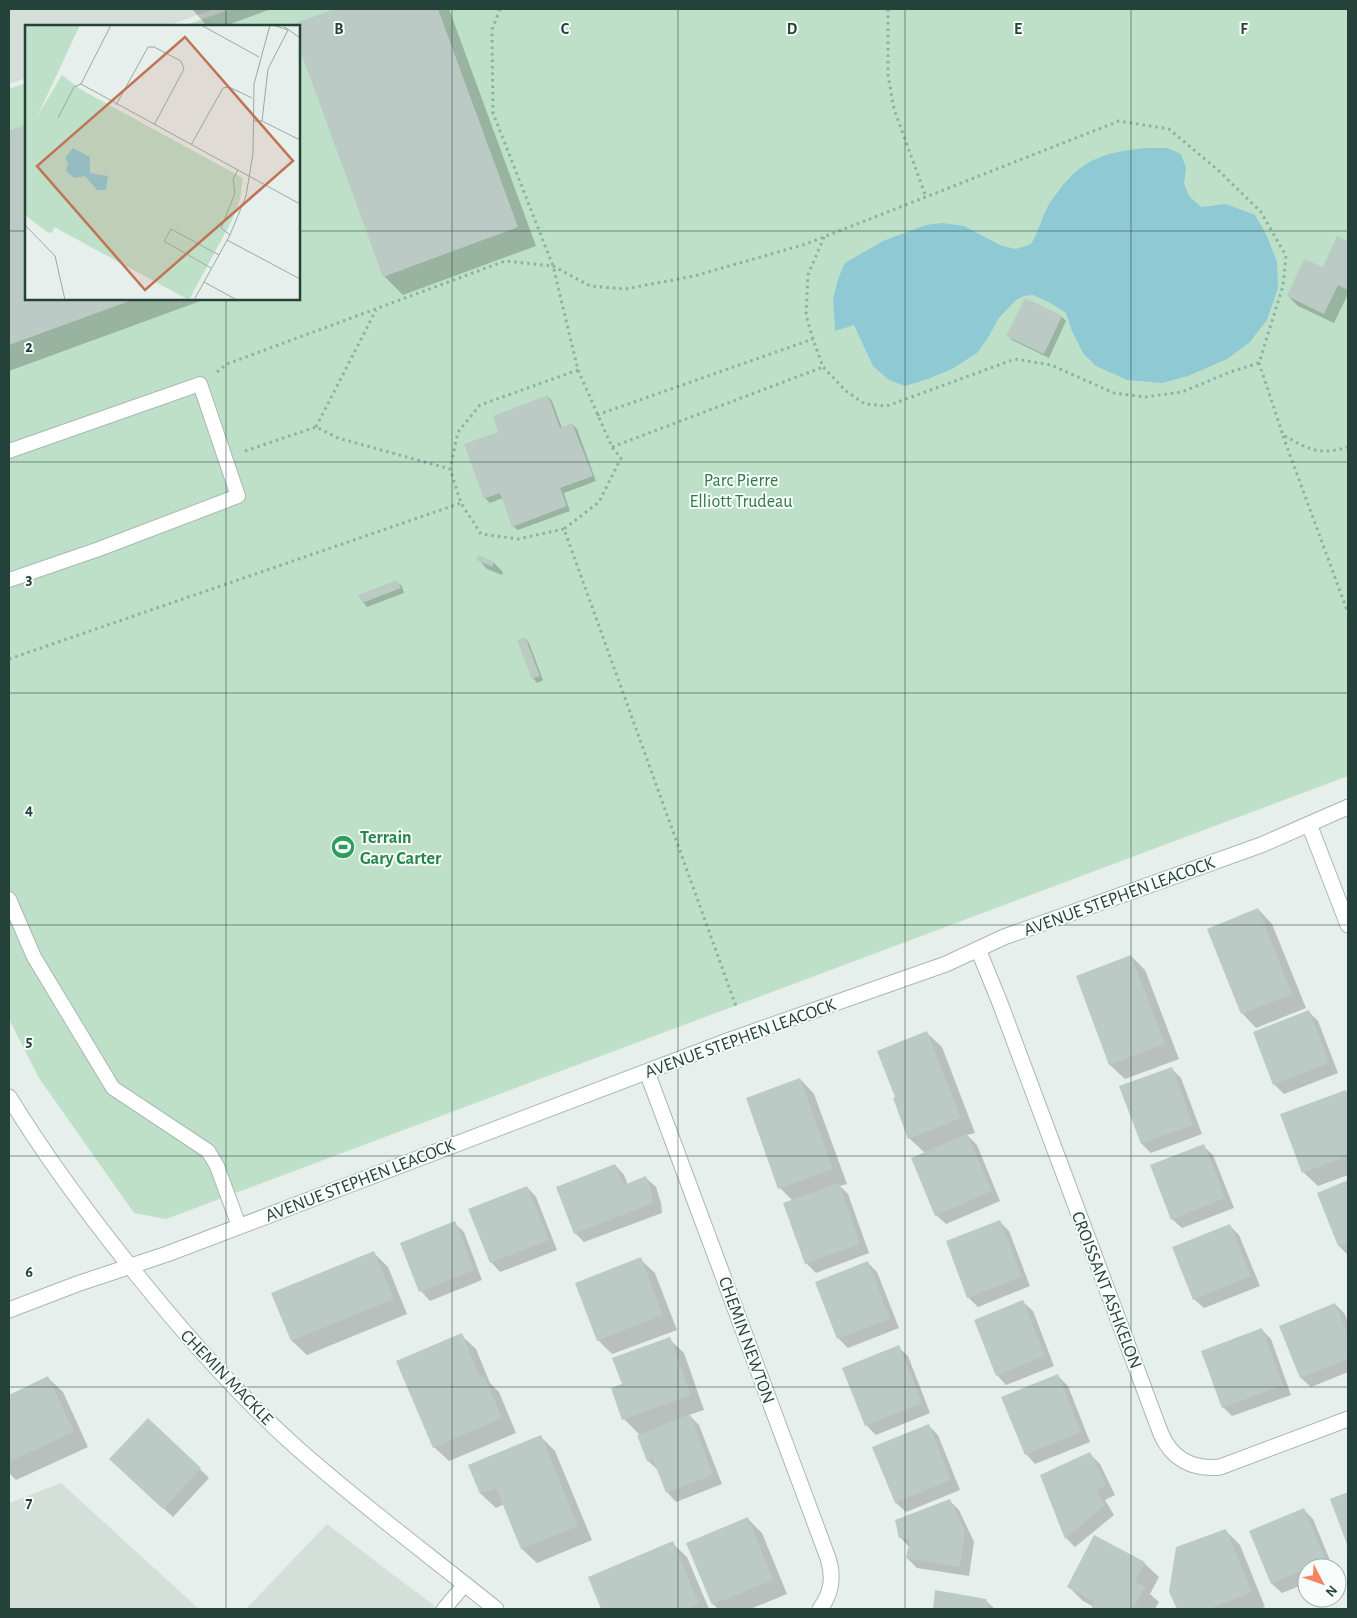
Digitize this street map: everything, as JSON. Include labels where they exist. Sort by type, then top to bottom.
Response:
[{"type":"street","name":"AVENUE STEPHEN LEACOCK","points":[[9,1310],[168,1254],[730,1040],[946,964],[1004,937],[1261,845],[1348,807]]},
{"type":"street","points":[[1309,824],[1348,925]]},
{"type":"street","name":"CROISSANT ASHKELON","points":[[978,949],[1161,1434],[1170,1450],[1185,1462],[1193,1465],[1202,1468],[1220,1467],[1348,1419]]},
{"type":"street","name":"CHEMIN NEWTON","points":[[647,1072],[828,1558],[832,1576],[831,1585],[829,1594],[820,1609]]},
{"type":"street","name":"CHEMIN MACKLE","points":[[9,1097],[60,1173],[130,1266],[186,1336],[227,1381],[329,1476],[496,1609]]},
{"type":"lane","points":[[9,451],[200,384],[238,496],[99,549],[9,580]]},
{"type":"lane","points":[[9,899],[34,957],[113,1088],[208,1151],[217,1166],[239,1226]]},
{"type":"lane","points":[[444,1609],[465,1584]]},
{"type":"path","points":[[500,9],[492,30],[493,113],[553,266],[578,370],[612,447],[621,458],[599,502],[564,529],[518,539],[481,534],[461,502],[450,469],[458,432],[480,405],[578,370]]},
{"type":"path","points":[[888,9],[888,75],[894,109],[926,197]]},
{"type":"path","points":[[200,384],[227,364],[505,261],[553,266],[590,286],[625,289],[694,276],[824,238],[1119,121],[1169,129],[1219,172],[1261,212],[1286,256],[1283,286],[1259,363],[1283,435],[1348,613]]},
{"type":"path","points":[[824,238],[808,275],[806,315],[823,367],[846,391],[866,404],[888,406],[1015,359],[1051,365],[1114,393],[1145,397],[1182,392],[1230,372],[1259,363]]},
{"type":"path","points":[[225,458],[316,427],[376,310]]},
{"type":"path","points":[[597,415],[813,339]]},
{"type":"path","points":[[612,447],[823,367]]},
{"type":"path","points":[[316,427],[338,438],[450,469]]},
{"type":"path","points":[[1283,435],[1309,449],[1333,452],[1348,447]]},
{"type":"path","points":[[9,659],[461,502]]},
{"type":"path","points":[[564,529],[737,1009]]},
{"type":"shaded area","points":[[9,9],[215,9],[170,25],[25,25],[25,78],[9,84]]},
{"type":"shaded area","points":[[61,1483],[199,1609],[9,1609],[9,1503]]},
{"type":"shaded area","points":[[327,1524],[388,1571],[439,1609],[246,1609]]},
{"type":"green space","name":"Parc Pierre Elliott Trudeau","points":[[231,9],[1348,9],[1348,776],[166,1219],[134,1213],[39,1078],[9,1019],[9,89],[25,83],[25,300],[300,300],[300,25],[186,25]]},
{"type":"water","points":[[1167,148],[1181,154],[1186,168],[1184,184],[1189,196],[1201,207],[1226,204],[1255,215],[1267,236],[1277,262],[1278,288],[1267,320],[1249,343],[1227,359],[1188,376],[1162,383],[1127,380],[1096,366],[1083,353],[1072,331],[1066,313],[1049,302],[1033,295],[1024,296],[1016,300],[998,319],[977,353],[952,369],[905,386],[889,380],[873,366],[854,325],[835,331],[833,299],[838,279],[845,263],[883,241],[926,225],[943,223],[964,226],[1002,246],[1016,249],[1031,244],[1050,203],[1069,178],[1088,163],[1099,158],[1122,151]]},
{"type":"building","points":[[335,9],[438,9],[518,227],[383,277],[300,50],[300,25],[291,25]]},
{"type":"building","points":[[25,124],[25,300],[132,300],[9,345],[9,131]]},
{"type":"building","points":[[1337,236],[1348,242],[1348,290],[1338,285],[1324,314],[1287,296],[1304,259],[1323,267]]},
{"type":"building","points":[[1025,298],[1062,316],[1044,354],[1006,336]]},
{"type":"building","points":[[548,395],[560,428],[572,423],[593,476],[560,488],[567,506],[512,527],[500,493],[484,499],[464,444],[498,432],[493,416]]},
{"type":"building","points":[[478,555],[494,562],[492,567],[476,560]]},
{"type":"building","points":[[397,580],[401,588],[362,603],[358,595]]},
{"type":"building","points":[[525,637],[540,676],[532,679],[517,640]]},
{"type":"building","points":[[1258,908],[1292,994],[1241,1014],[1207,929]]},
{"type":"building","points":[[1131,955],[1165,1044],[1109,1065],[1076,976]]},
{"type":"building","points":[[1309,1010],[1329,1063],[1273,1085],[1253,1032]]},
{"type":"building","points":[[927,1031],[961,1118],[908,1139],[893,1098],[895,1097],[877,1051]]},
{"type":"building","points":[[1172,1067],[1193,1125],[1141,1144],[1119,1086]]},
{"type":"building","points":[[800,1078],[833,1169],[778,1189],[746,1098]]},
{"type":"building","points":[[1346,1090],[1348,1097],[1348,1156],[1302,1173],[1280,1114]]},
{"type":"building","points":[[967,1134],[992,1191],[935,1216],[911,1158]]},
{"type":"building","points":[[1204,1144],[1225,1198],[1171,1220],[1150,1165]]},
{"type":"building","points":[[615,1164],[624,1185],[646,1176],[652,1192],[653,1203],[574,1234],[556,1187]]},
{"type":"building","points":[[1348,1180],[1348,1242],[1338,1246],[1317,1193]]},
{"type":"building","points":[[839,1183],[860,1244],[805,1264],[783,1203]]},
{"type":"building","points":[[527,1186],[549,1240],[490,1263],[468,1209]]},
{"type":"building","points":[[1000,1220],[1022,1277],[967,1298],[946,1241]]},
{"type":"building","points":[[455,1221],[474,1270],[419,1292],[400,1243]]},
{"type":"building","points":[[1230,1224],[1251,1276],[1193,1300],[1172,1247]]},
{"type":"building","points":[[374,1251],[394,1299],[291,1341],[271,1293]]},
{"type":"building","points":[[641,1257],[663,1315],[597,1341],[575,1283]]},
{"type":"building","points":[[868,1261],[890,1319],[837,1339],[815,1282]]},
{"type":"building","points":[[1023,1300],[1045,1356],[996,1376],[974,1320]]},
{"type":"building","points":[[1335,1303],[1348,1335],[1348,1359],[1300,1378],[1279,1326]]},
{"type":"building","points":[[1262,1328],[1283,1385],[1222,1408],[1201,1351]]},
{"type":"building","points":[[462,1333],[480,1377],[484,1376],[502,1418],[433,1448],[396,1361]]},
{"type":"building","points":[[670,1337],[691,1395],[622,1420],[611,1388],[622,1384],[612,1358]]},
{"type":"building","points":[[899,1345],[922,1403],[865,1426],[842,1368]]},
{"type":"building","points":[[1058,1374],[1081,1432],[1025,1455],[1001,1397]]},
{"type":"building","points":[[48,1376],[74,1432],[9,1462],[9,1395]]},
{"type":"building","points":[[690,1414],[713,1475],[666,1493],[653,1459],[647,1461],[637,1435]]},
{"type":"building","points":[[148,1418],[201,1468],[163,1509],[109,1459]]},
{"type":"building","points":[[929,1424],[951,1480],[895,1503],[872,1447]]},
{"type":"building","points":[[541,1435],[578,1526],[521,1549],[496,1488],[480,1494],[468,1465]]},
{"type":"building","points":[[1090,1452],[1106,1485],[1096,1490],[1105,1505],[1065,1539],[1040,1475]]},
{"type":"building","points":[[1348,1492],[1348,1547],[1330,1499]]},
{"type":"building","points":[[950,1499],[965,1531],[960,1567],[906,1558],[910,1539],[899,1538],[895,1520]]},
{"type":"building","points":[[1304,1508],[1325,1558],[1297,1558],[1297,1573],[1271,1584],[1249,1531]]},
{"type":"building","points":[[748,1517],[773,1580],[712,1605],[686,1543]]},
{"type":"building","points":[[1226,1529],[1252,1592],[1209,1609],[1177,1609],[1169,1592],[1176,1547]]},
{"type":"building","points":[[1094,1535],[1145,1562],[1135,1582],[1145,1587],[1133,1609],[1091,1609],[1095,1602],[1067,1587]]},
{"type":"building","points":[[673,1541],[699,1604],[687,1609],[601,1609],[588,1577]]},
{"type":"building","points":[[935,1590],[986,1599],[990,1609],[933,1609]]},
{"type":"place","name":"Terrain Gary Carter","points":[[343,847]]}]
